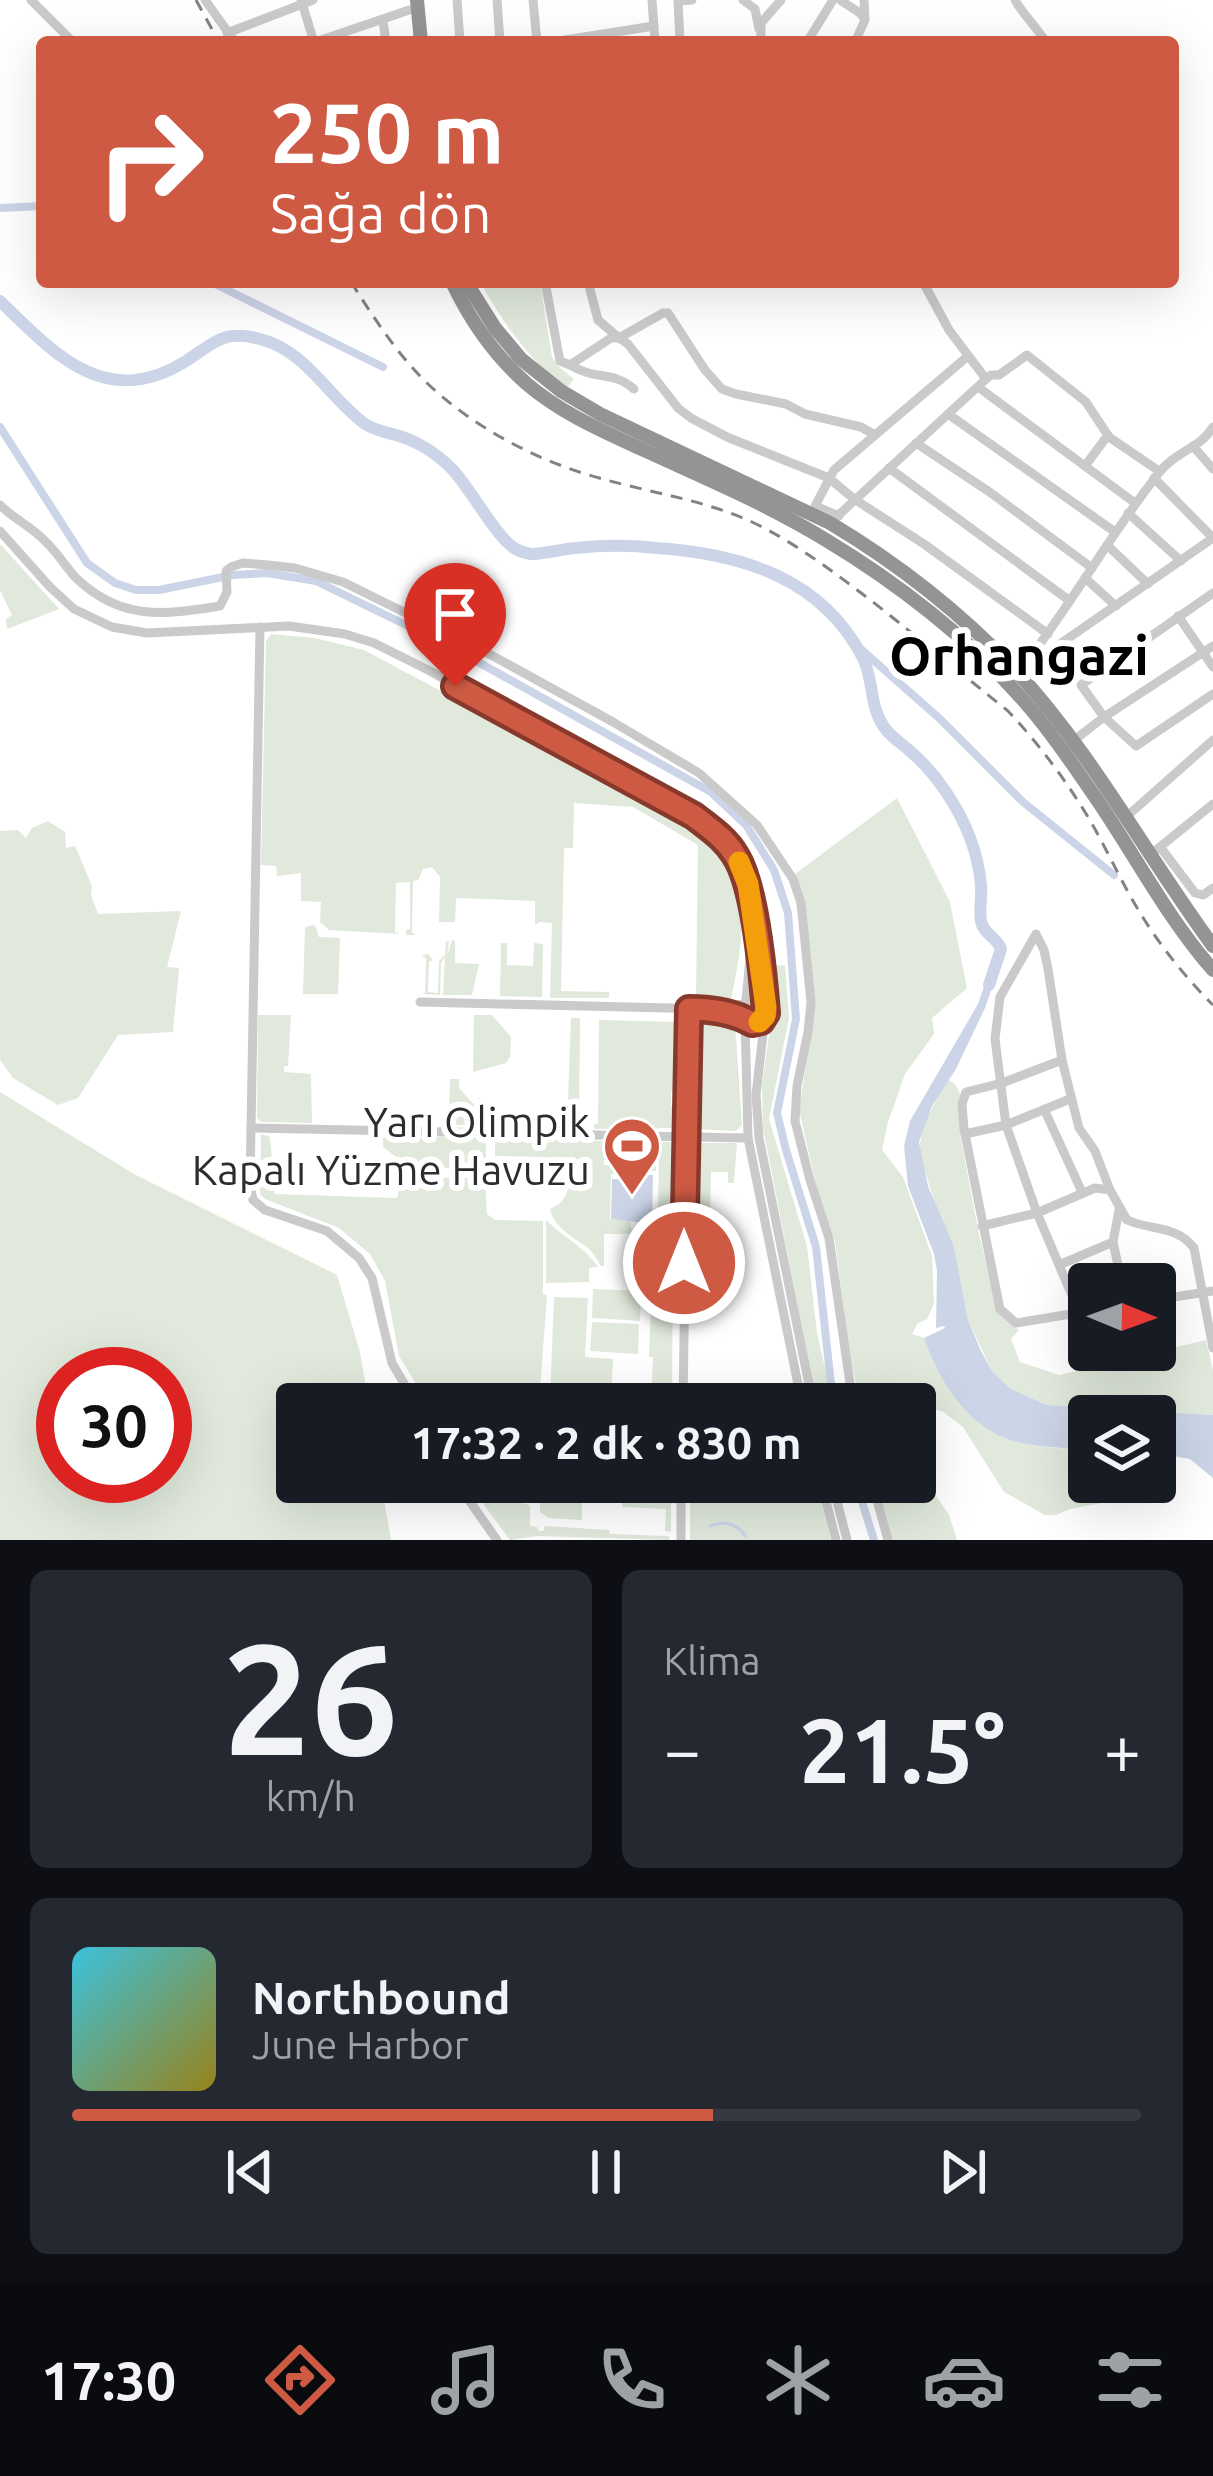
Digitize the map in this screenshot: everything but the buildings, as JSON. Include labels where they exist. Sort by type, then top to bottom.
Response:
[{"type":"highway","points":[[412,3],[415,36]]},
{"type":"highway","points":[[468,288],[484,337],[530,387],[595,428],[786,517],[884,578],[932,615],[1068,746],[1156,851],[1171,889],[1213,946]]},
{"type":"highway","points":[[469,288],[521,359],[561,391],[600,414],[835,519],[942,602],[1018,673],[1160,896],[1213,970]]},
{"type":"street","points":[[31,0],[68,36]]},
{"type":"street","points":[[206,0],[230,36]]},
{"type":"street","points":[[457,0],[460,36]]},
{"type":"street","points":[[497,0],[500,36]]},
{"type":"street","points":[[533,0],[536,36]]},
{"type":"street","points":[[655,36],[652,2],[692,0]]},
{"type":"street","points":[[743,0],[755,8],[760,36]]},
{"type":"street","points":[[760,36],[761,23],[781,0]]},
{"type":"street","points":[[811,36],[836,0],[865,20]]},
{"type":"street","points":[[858,36],[865,20],[864,0]]},
{"type":"street","points":[[1015,0],[1042,36]]},
{"type":"street","points":[[235,36],[306,1],[313,36]]},
{"type":"street","points":[[678,1],[680,36]]},
{"type":"street","points":[[332,36],[412,3]]},
{"type":"street","points":[[380,20],[385,36]]},
{"type":"street","points":[[590,36],[654,26]]},
{"type":"street","points":[[546,288],[560,362],[587,375],[618,377],[634,389]]},
{"type":"street","points":[[590,288],[598,320],[628,344],[691,418],[829,478],[1048,634]]},
{"type":"street","points":[[926,288],[982,383],[1132,508],[1180,561]]},
{"type":"street","points":[[569,365],[611,338],[668,314],[722,389],[785,404],[875,435]]},
{"type":"street","points":[[968,356],[834,470],[815,506],[835,519],[991,375],[999,375],[1027,355],[1086,402],[1108,435],[1157,475],[1213,538],[1018,673]]},
{"type":"street","points":[[948,414],[1115,532]]},
{"type":"street","points":[[1018,673],[1171,457],[1207,436],[1213,427]]},
{"type":"street","points":[[1085,466],[1108,435]]},
{"type":"street","points":[[916,443],[991,493],[1089,573],[1116,606]]},
{"type":"street","points":[[1192,446],[1213,469]]},
{"type":"street","points":[[889,468],[1070,601]]},
{"type":"street","points":[[0,505],[44,539],[76,577],[112,604],[142,613],[220,606],[231,566],[243,563],[295,568],[343,582],[613,722],[700,773],[758,825],[793,879],[801,903],[811,1002],[796,1086],[795,1121],[830,1238],[850,1383]]},
{"type":"street","points":[[0,531],[74,609],[112,627],[147,633],[289,626],[374,644],[694,816],[718,834],[737,856],[754,919],[766,1011],[756,1096],[759,1138],[809,1383]]},
{"type":"street","points":[[1107,545],[1148,584]]},
{"type":"street","points":[[1213,592],[1081,685],[1104,717],[1136,746],[1213,694]]},
{"type":"street","points":[[1178,616],[1208,650],[1213,668]]},
{"type":"street","points":[[260,627],[250,1185],[253,1200],[265,1210],[326,1231],[359,1258],[372,1278],[392,1363],[404,1383]]},
{"type":"street","points":[[1068,746],[1208,650]]},
{"type":"street","points":[[1125,818],[1213,740]]},
{"type":"street","points":[[1213,804],[1156,851],[1195,893],[1203,895],[1213,888]]},
{"type":"street","points":[[754,919],[744,1010],[748,1138],[798,1383]]},
{"type":"street","points":[[1068,1282],[1006,1125],[995,1039],[1000,998],[1036,934],[1044,950],[1079,1128],[1096,1151],[1119,1209],[1133,1224],[1174,1231],[1194,1248],[1208,1292],[1213,1348]]},
{"type":"street","points":[[420,1003],[744,1010],[757,998],[766,1011]]},
{"type":"street","points":[[683,1383],[689,1009]]},
{"type":"street","points":[[744,1010],[755,1023],[766,1011]]},
{"type":"street","points":[[1062,1060],[966,1092],[962,1104],[1000,1309],[1016,1323],[1068,1314]]},
{"type":"street","points":[[965,1134],[1006,1125],[1070,1099]]},
{"type":"street","points":[[1044,1109],[1082,1192]]},
{"type":"street","points":[[251,1127],[748,1138]]},
{"type":"street","points":[[982,1226],[1037,1213],[1095,1187],[1110,1190]]},
{"type":"street","points":[[1118,1263],[1113,1241],[1119,1209]]},
{"type":"street","points":[[1059,1265],[1113,1241]]},
{"type":"street","points":[[1176,1297],[1208,1292]]},
{"type":"street","points":[[471,1503],[497,1540]]},
{"type":"street","points":[[681,1503],[681,1540]]},
{"type":"street","points":[[826,1503],[836,1540]]},
{"type":"street","points":[[837,1503],[847,1540]]},
{"type":"street","points":[[878,1503],[888,1540]]},
{"type":"shaded area","points":[[484,288],[541,288],[552,357],[574,379],[567,388],[519,342]]},
{"type":"shaded area","points":[[0,544],[59,609],[7,629],[6,619],[12,615],[0,590]]},
{"type":"shaded area","points":[[271,634],[364,650],[690,824],[726,862],[740,904],[740,949],[731,999],[696,999],[698,845],[633,807],[574,803],[573,848],[564,848],[561,991],[609,992],[609,998],[550,998],[552,923],[535,925],[535,901],[456,898],[455,922],[439,922],[440,877],[432,867],[423,869],[413,881],[412,933],[416,935],[406,935],[410,882],[396,883],[395,932],[399,934],[329,930],[320,922],[321,902],[301,901],[301,873],[277,876],[276,866],[261,865],[266,641]]},
{"type":"shaded area","points":[[897,798],[950,902],[967,988],[932,1018],[934,1034],[905,1074],[882,1150],[903,1177],[932,1256],[934,1304],[912,1334],[924,1338],[939,1374],[974,1416],[1005,1436],[1031,1445],[1068,1448],[1068,1503],[1102,1503],[1045,1515],[1004,1492],[963,1427],[936,1410],[936,1383],[856,1383],[835,1241],[799,1110],[812,1026],[801,891],[795,874]]},
{"type":"shaded area","points":[[48,821],[65,832],[66,848],[75,846],[98,914],[181,911],[167,967],[179,968],[173,1032],[118,1035],[78,1098],[58,1105],[13,1078],[0,1060],[0,831],[18,830],[26,838],[32,828]]},
{"type":"shaded area","points":[[313,925],[319,937],[340,938],[338,994],[303,994],[305,927]]},
{"type":"shaded area","points":[[452,940],[455,963],[479,964],[472,995],[443,995],[445,957],[440,995],[422,994],[426,958],[422,955],[433,960],[429,962],[428,992],[438,993],[439,961],[445,955],[446,941],[447,956]]},
{"type":"shaded area","points":[[501,943],[507,943],[507,965],[533,966],[534,943],[543,944],[542,997],[500,996]]},
{"type":"shaded area","points":[[785,965],[789,1018],[769,1119],[807,1246],[828,1383],[813,1383],[763,1128],[762,1085],[773,1006],[765,966]]},
{"type":"shaded area","points":[[258,1015],[291,1015],[284,1072],[311,1074],[312,1123],[261,1122],[257,1118]]},
{"type":"shaded area","points":[[474,1015],[492,1015],[511,1037],[506,1063],[473,1072]]},
{"type":"shaded area","points":[[727,1017],[735,1024],[742,1125],[736,1131],[696,1129],[699,1020]]},
{"type":"shaded area","points":[[571,1018],[580,1018],[579,1128],[567,1128]]},
{"type":"shaded area","points":[[599,1020],[676,1022],[675,1090],[671,1091],[674,1128],[594,1129],[598,1124]]},
{"type":"shaded area","points":[[450,1079],[459,1079],[459,1088],[473,1104],[480,1097],[487,1109],[483,1125],[449,1125]]},
{"type":"shaded area","points":[[947,1079],[955,1084],[961,1095],[960,1135],[979,1234],[998,1311],[1019,1330],[1011,1339],[1020,1362],[1059,1375],[1176,1371],[1176,1347],[1206,1340],[1213,1370],[1213,1415],[1176,1413],[1176,1395],[1068,1395],[1068,1406],[1047,1405],[1011,1389],[992,1371],[968,1320],[954,1247],[919,1152],[923,1126]]},
{"type":"shaded area","points":[[0,1092],[134,1174],[337,1275],[365,1383],[276,1383],[276,1503],[385,1503],[391,1540],[0,1540]]},
{"type":"shaded area","points":[[261,1134],[270,1137],[275,1194],[395,1198],[398,1177],[485,1178],[487,1214],[495,1220],[543,1221],[543,1294],[547,1295],[541,1383],[415,1383],[399,1356],[385,1281],[370,1254],[339,1228],[260,1194]]},
{"type":"shaded area","points":[[383,1136],[486,1136],[486,1168],[395,1168],[395,1156],[383,1147]]},
{"type":"shaded area","points":[[495,1137],[604,1141],[604,1165],[656,1166],[656,1171],[611,1174],[610,1219],[631,1221],[631,1228],[656,1229],[656,1234],[604,1234],[601,1266],[590,1249],[552,1216],[550,1209],[567,1190],[561,1169],[544,1157],[495,1156]]},
{"type":"shaded area","points":[[610,1141],[670,1142],[675,1151],[674,1212],[658,1211],[659,1150],[610,1149]]},
{"type":"shaded area","points":[[737,1143],[734,1183],[728,1183],[728,1172],[711,1172],[710,1212],[695,1209],[696,1147]]},
{"type":"shaded area","points":[[659,1218],[673,1218],[672,1383],[652,1383],[652,1278],[658,1258]]},
{"type":"shaded area","points":[[546,1220],[598,1267],[589,1268],[589,1282],[546,1283]]},
{"type":"shaded area","points":[[593,1289],[641,1291],[640,1321],[592,1318]]},
{"type":"shaded area","points":[[554,1297],[588,1298],[585,1357],[613,1359],[612,1383],[551,1383]]},
{"type":"shaded area","points":[[592,1322],[639,1324],[638,1354],[590,1351]]},
{"type":"shaded area","points":[[936,1496],[957,1540],[892,1540],[882,1503],[936,1503]]},
{"type":"shaded area","points":[[483,1503],[528,1504],[530,1526],[539,1531],[544,1526],[609,1530],[610,1534],[668,1536],[670,1540],[537,1536],[510,1540]]},
{"type":"shaded area","points":[[540,1503],[582,1503],[582,1520],[549,1518],[540,1512]]},
{"type":"shaded area","points":[[622,1503],[671,1503],[671,1532],[665,1531],[666,1509],[622,1507]]},
{"type":"shaded area","points":[[690,1503],[822,1503],[831,1540],[690,1540]]},
{"type":"water","points":[[994,966],[985,1008],[932,1106],[919,1142],[928,1186],[954,1247],[968,1320],[981,1351],[992,1371],[1011,1389],[1047,1405],[1068,1406],[1068,1448],[1005,1438],[977,1422],[945,1383],[924,1338],[945,1328],[936,1328],[937,1271],[908,1186],[904,1146],[910,1121],[978,1004]]},
{"type":"water","name":"Yarı Olimpik Kapalı Yüzme Havuzu","points":[[636,1174],[653,1175],[652,1224],[611,1219],[612,1179],[635,1179]]},
{"type":"water","points":[[1176,1413],[1213,1415],[1213,1478],[1190,1459],[1176,1457]]},
{"type":"waterway","points":[[0,208],[36,206]]},
{"type":"waterway","points":[[223,288],[383,367]]},
{"type":"waterway","points":[[0,301],[62,357],[107,378],[158,375],[228,337],[247,336],[276,345],[304,364],[365,424],[414,442],[440,458],[499,533],[522,552],[616,546],[689,551],[749,564],[802,590],[846,631],[863,658],[884,727],[934,776],[965,825],[979,872],[982,925],[1001,949],[989,985]]},
{"type":"waterway","points":[[0,427],[87,563],[115,583],[136,590],[159,590],[267,573],[316,581],[453,648],[711,792],[746,825],[774,870],[788,913],[796,1019],[777,1113],[816,1247],[831,1383]]},
{"type":"waterway","points":[[855,644],[939,718],[1023,802],[1114,875]]},
{"type":"waterway","points":[[863,1503],[874,1540]]},
{"type":"waterway","points":[[710,1526],[730,1524],[745,1536]]},
{"type":"railway","points":[[196,0],[216,36]]},
{"type":"railway","points":[[355,288],[417,372],[488,429],[579,472],[715,508],[768,530],[859,591],[1008,711],[1079,803],[1158,940],[1213,1005]]},
{"type":"slow traffic","points":[[739,862],[748,884],[766,1007],[759,1022]]},
{"type":"place","name":"Yarı Olimpik Kapalı Yüzme Havuzu","points":[[632,1197]]},
{"type":"district","name":"Orhangazi","points":[[1019,656]]},
{"type":"route","points":[[455,686],[694,816],[737,856],[748,884],[766,1013],[761,1021],[752,1023],[743,1016],[689,1009],[684,1263]]}]
